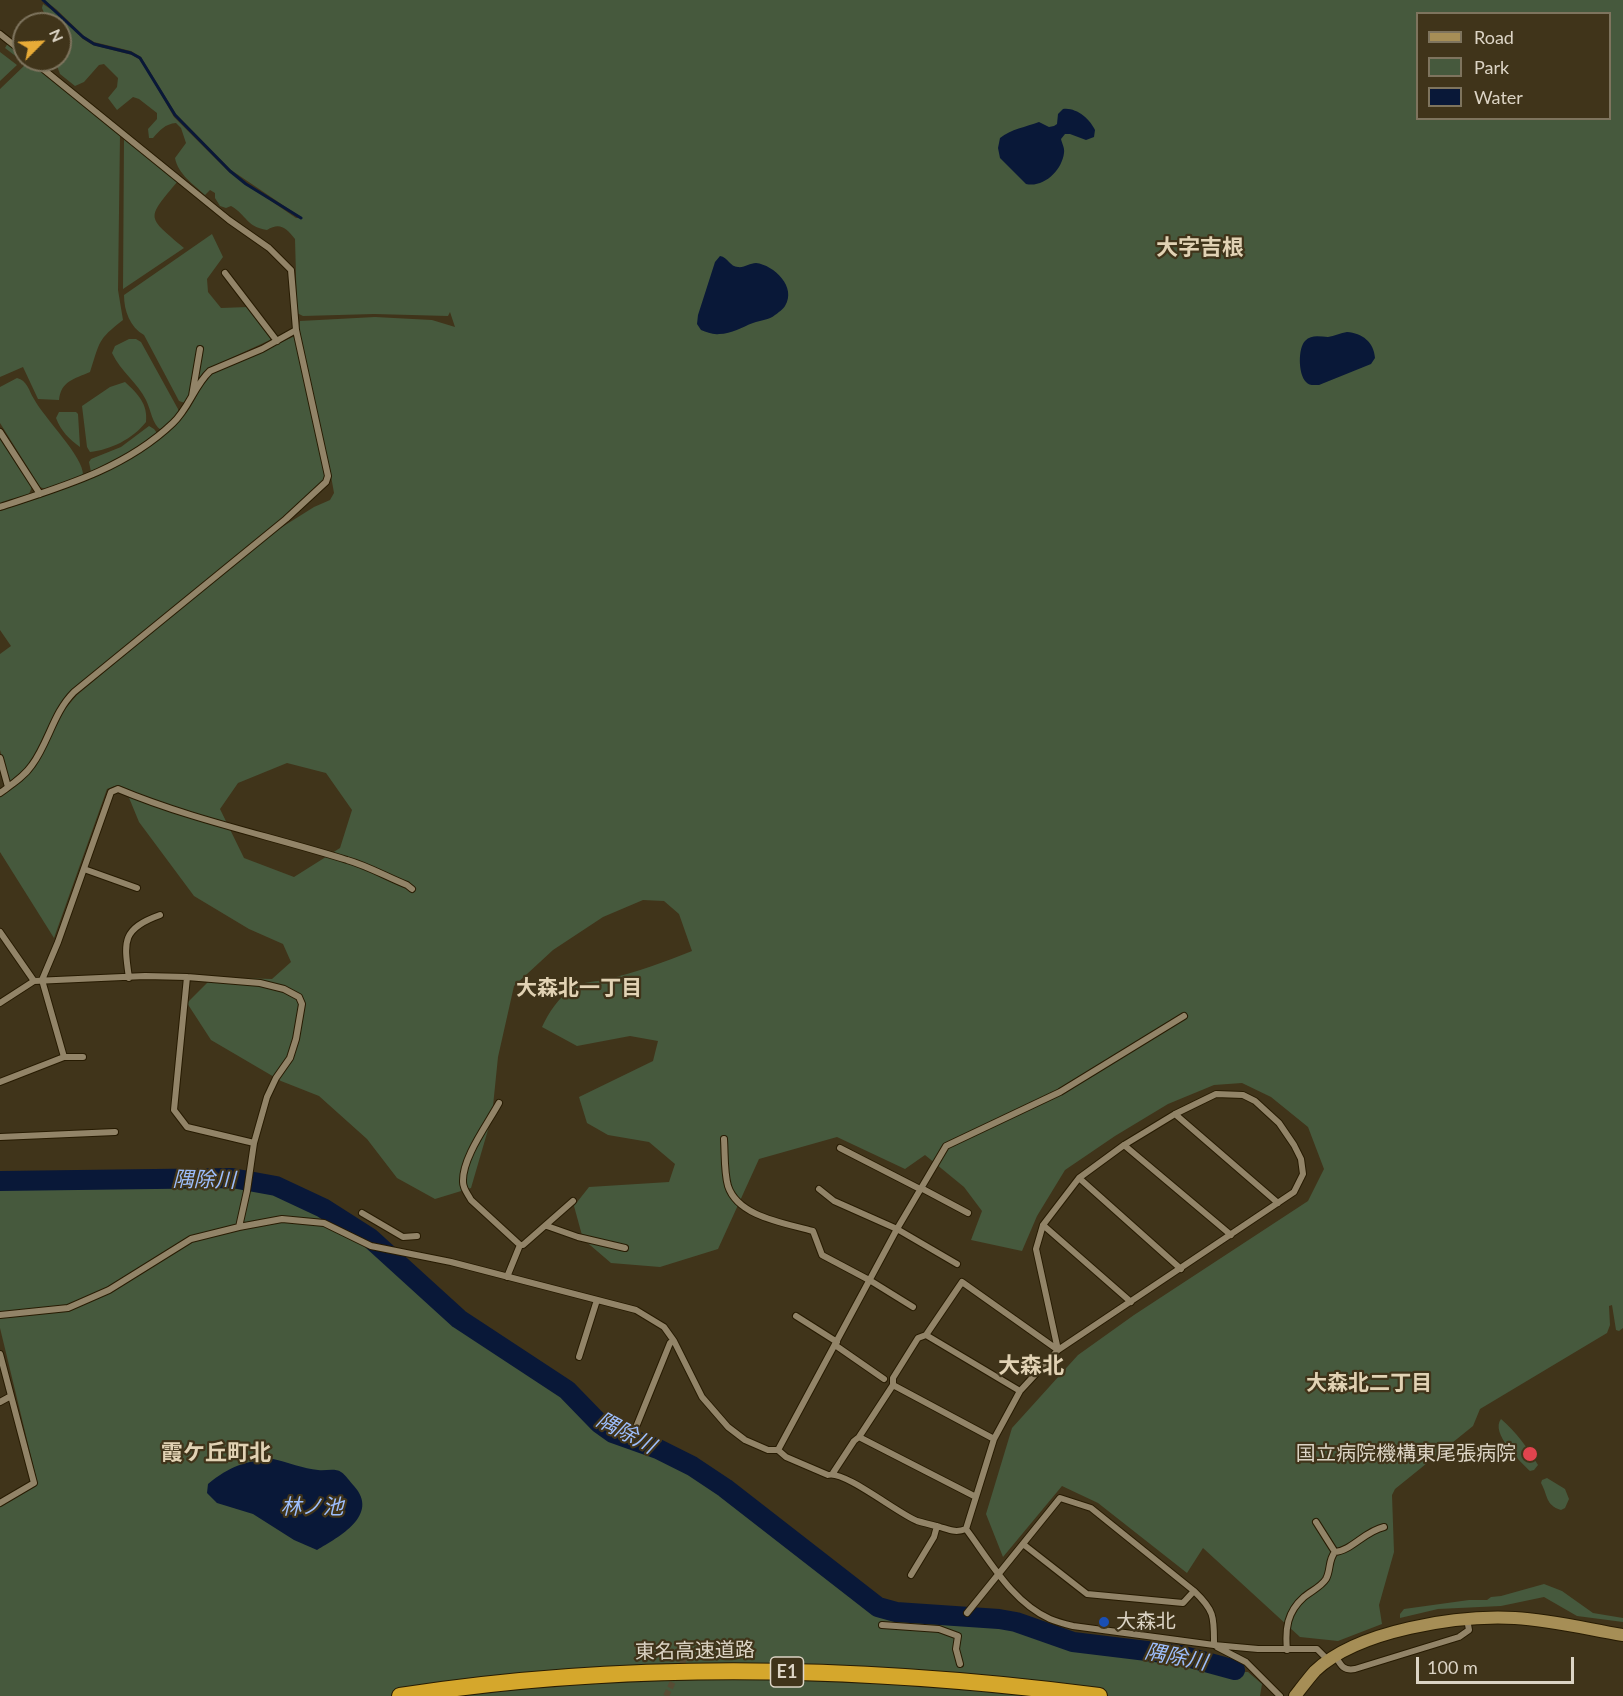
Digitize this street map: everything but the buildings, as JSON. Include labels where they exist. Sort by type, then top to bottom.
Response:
[{"type":"highway","name":"東名高速道路","points":[[406,1695],[538,1679],[609,1674],[768,1671],[936,1678],[1099,1696]]},
{"type":"main road","points":[[1295,1696],[1316,1670],[1333,1658],[1387,1634],[1438,1622],[1492,1617],[1532,1620],[1623,1635]]},
{"type":"street","points":[[0,34],[12,44]]},
{"type":"street","points":[[0,793],[34,763],[64,702],[74,692],[286,519],[326,482],[328,476],[296,330],[291,270],[268,248],[229,220],[47,72]]},
{"type":"street","points":[[225,273],[277,341]]},
{"type":"street","points":[[0,507],[84,479],[131,455],[174,423],[204,376],[210,371],[296,330]]},
{"type":"street","points":[[192,397],[200,349]]},
{"type":"street","points":[[0,432],[40,494]]},
{"type":"street","points":[[0,758],[8,787]]},
{"type":"street","points":[[38,981],[84,869],[111,792],[118,789],[150,803],[210,822],[269,836],[349,861],[412,889]]},
{"type":"street","points":[[84,869],[137,888]]},
{"type":"street","points":[[129,978],[126,941],[135,927],[159,915]]},
{"type":"street","points":[[0,932],[38,981],[64,1057]]},
{"type":"street","points":[[0,1003],[38,981],[129,978],[188,977],[260,983],[299,997],[302,1004],[300,1024],[290,1058],[272,1088],[254,1143],[239,1227]]},
{"type":"street","points":[[188,977],[174,1110],[187,1127],[254,1143]]},
{"type":"street","points":[[778,1450],[897,1229],[946,1146],[1060,1092],[1184,1016]]},
{"type":"street","points":[[0,1082],[64,1057],[83,1057]]},
{"type":"street","points":[[966,1529],[994,1439],[1020,1391],[1058,1350],[1294,1192],[1303,1174],[1301,1159],[1279,1124],[1255,1101],[1243,1095],[1216,1094],[1175,1114],[1124,1145],[1079,1178],[1043,1225],[1036,1249],[1058,1350]]},
{"type":"street","points":[[499,1103],[467,1160],[463,1181],[465,1191],[471,1200],[520,1245]]},
{"type":"street","points":[[1175,1114],[1278,1203]]},
{"type":"street","points":[[0,1137],[115,1132]]},
{"type":"street","points":[[724,1139],[728,1185],[735,1201],[741,1207],[813,1231],[822,1255],[913,1306]]},
{"type":"street","points":[[1124,1145],[1231,1235]]},
{"type":"street","points":[[840,1148],[968,1213]]},
{"type":"street","points":[[1079,1178],[1181,1269]]},
{"type":"street","points":[[819,1189],[834,1201],[897,1229],[957,1264]]},
{"type":"street","points":[[507,1277],[520,1245],[547,1226],[573,1201]]},
{"type":"street","points":[[362,1213],[403,1237],[417,1236]]},
{"type":"street","points":[[0,1315],[68,1308],[109,1290],[191,1239],[282,1219],[324,1223],[371,1246],[451,1262],[636,1310],[647,1315],[664,1327],[674,1341],[702,1397],[728,1427],[745,1440],[768,1450],[778,1450],[786,1457],[828,1475],[833,1473],[848,1478],[868,1493],[916,1520],[958,1532],[966,1529]]},
{"type":"street","points":[[1043,1225],[1131,1302]]},
{"type":"street","points":[[547,1226],[578,1237],[625,1248]]},
{"type":"street","points":[[833,1473],[892,1385],[893,1378],[918,1338],[926,1335],[962,1282],[1058,1350]]},
{"type":"street","points":[[579,1357],[597,1300]]},
{"type":"street","points":[[796,1316],[884,1379]]},
{"type":"street","points":[[926,1335],[1020,1391]]},
{"type":"street","points":[[632,1437],[670,1343],[674,1341]]},
{"type":"street","points":[[0,1354],[34,1483],[0,1503]]},
{"type":"street","points":[[892,1385],[994,1439]]},
{"type":"street","points":[[0,1402],[11,1396]]},
{"type":"street","points":[[859,1437],[976,1497]]},
{"type":"street","points":[[967,1612],[1060,1498],[1091,1508],[1206,1602],[1214,1619],[1214,1645]]},
{"type":"street","points":[[1316,1522],[1335,1552]]},
{"type":"street","points":[[911,1575],[934,1537],[937,1526]]},
{"type":"street","points":[[1335,1552],[1341,1552],[1366,1534],[1384,1527]]},
{"type":"street","points":[[966,1529],[1016,1595],[1034,1610],[1050,1619],[1072,1626],[1214,1645],[1287,1650],[1317,1649],[1333,1658],[1348,1671],[1459,1637],[1469,1630],[1466,1619]]},
{"type":"street","points":[[1023,1544],[1087,1594],[1183,1603],[1194,1591]]},
{"type":"street","points":[[1287,1650],[1285,1629],[1287,1621],[1301,1599],[1324,1582],[1335,1552]]},
{"type":"street","points":[[882,1625],[939,1629],[958,1636],[956,1649],[960,1664]]},
{"type":"street","points":[[1214,1645],[1245,1662],[1280,1696]]},
{"type":"green space","points":[[44,0],[1623,0],[1623,1328],[1616,1330],[1612,1305],[1609,1306],[1610,1325],[1607,1333],[1480,1409],[1473,1426],[1395,1489],[1392,1495],[1394,1552],[1379,1605],[1382,1624],[1338,1641],[1300,1637],[1203,1548],[1187,1573],[1098,1503],[1062,1486],[1003,1557],[986,1514],[1012,1428],[1078,1355],[1134,1315],[1308,1201],[1324,1169],[1308,1127],[1271,1097],[1242,1083],[1214,1085],[1168,1104],[1115,1136],[1065,1170],[1037,1216],[1022,1251],[971,1240],[982,1211],[964,1187],[925,1155],[905,1169],[837,1137],[759,1159],[718,1249],[660,1267],[611,1263],[583,1239],[574,1206],[589,1187],[669,1182],[675,1164],[649,1142],[608,1135],[587,1123],[579,1097],[653,1061],[658,1041],[630,1036],[577,1046],[542,1027],[558,1001],[577,986],[630,973],[692,951],[679,914],[664,901],[643,900],[603,917],[553,950],[514,986],[498,1057],[492,1116],[471,1188],[435,1199],[397,1178],[367,1139],[319,1096],[281,1081],[211,1040],[187,1003],[209,981],[237,978],[272,979],[291,962],[283,944],[249,929],[194,896],[139,822],[125,788],[115,786],[107,789],[54,938],[0,852],[0,796],[32,771],[59,716],[77,695],[263,539],[314,507],[330,500],[334,493],[299,328],[300,321],[375,317],[432,320],[455,327],[450,312],[448,316],[374,314],[303,316],[297,313],[295,239],[279,226],[267,230],[254,226],[231,206],[226,208],[220,206],[215,193],[210,190],[205,195],[191,183],[179,169],[175,158],[186,143],[181,128],[176,123],[169,125],[153,138],[149,138],[148,129],[157,119],[157,113],[133,97],[117,110],[108,98],[117,87],[118,78],[104,64],[99,65],[84,82],[75,86],[60,74],[59,72],[72,72],[72,28],[93,45],[139,59],[174,117],[229,172],[296,218],[302,218],[231,170],[176,114],[141,57],[131,51],[94,42],[72,24],[72,12],[59,12]],"holes":[[[287,763],[326,773],[352,810],[340,848],[294,877],[244,858],[220,809],[238,783]]]},
{"type":"green space","points":[[43,4],[55,12],[44,12]]},
{"type":"green space","points":[[8,43],[12,46],[12,53],[5,48]]},
{"type":"green space","points":[[0,52],[12,61],[12,70],[0,81]]},
{"type":"green space","points":[[18,72],[44,72],[120,135],[118,290],[123,320],[100,342],[90,372],[65,385],[59,400],[38,399],[23,367],[0,377],[0,89]]},
{"type":"green space","points":[[124,138],[178,181],[160,203],[155,217],[163,230],[184,248],[123,289]]},
{"type":"green space","points":[[212,234],[223,257],[207,279],[208,292],[221,308],[248,307],[270,340],[207,369],[185,403],[179,401],[144,335],[132,323],[125,307],[124,295]]},
{"type":"green space","points":[[295,336],[325,475],[323,481],[281,520],[70,692],[58,708],[29,764],[11,781],[8,780],[0,750],[0,654],[11,646],[0,630],[0,511],[74,485],[120,465],[141,452],[182,418],[213,373]]},
{"type":"green space","points":[[129,339],[141,342],[178,409],[178,414],[161,430],[154,421],[143,394],[112,353],[115,346]]},
{"type":"green space","points":[[17,378],[25,383],[39,407],[71,448],[82,467],[83,475],[45,489],[40,487],[0,423],[0,387]]},
{"type":"green space","points":[[125,382],[141,400],[146,422],[135,434],[121,443],[90,452],[87,447],[82,406],[110,387]]},
{"type":"green space","points":[[59,412],[78,414],[80,447],[60,427],[56,418]]},
{"type":"green space","points":[[149,426],[157,433],[128,453],[91,472],[89,462],[91,459],[121,447]]},
{"type":"green space","points":[[0,437],[32,487],[29,494],[0,504]]},
{"type":"green space","points":[[208,1180],[262,1185],[323,1211],[397,1256],[454,1314],[569,1396],[615,1443],[634,1440],[655,1442],[693,1462],[741,1496],[892,1615],[1017,1626],[1084,1646],[1181,1658],[1233,1672],[1248,1672],[1262,1684],[1260,1696],[0,1696],[0,1503],[36,1477],[0,1328],[0,1182]]},
{"type":"green space","points":[[1501,1419],[1526,1446],[1538,1465],[1534,1470],[1530,1471],[1503,1439],[1499,1432]]},
{"type":"green space","points":[[1547,1478],[1565,1489],[1569,1499],[1565,1508],[1561,1510],[1549,1502],[1541,1483]]},
{"type":"green space","points":[[1544,1584],[1562,1591],[1593,1613],[1623,1618],[1623,1622],[1577,1616],[1544,1597],[1501,1606],[1438,1609],[1400,1618],[1404,1609],[1469,1600],[1487,1600],[1491,1597]]},
{"type":"water","points":[[1063,109],[1073,110],[1086,118],[1095,130],[1094,137],[1086,140],[1065,134],[1061,139],[1064,153],[1060,166],[1045,180],[1033,185],[1026,184],[1000,158],[998,148],[1000,138],[1014,130],[1039,122],[1049,127],[1054,126],[1057,124],[1058,114]]},
{"type":"water","points":[[720,256],[735,267],[756,263],[776,272],[782,278],[788,292],[788,299],[784,307],[770,318],[728,333],[714,334],[701,330],[697,324],[698,315],[715,262]]},
{"type":"water","points":[[1347,332],[1358,334],[1370,343],[1375,358],[1371,364],[1319,385],[1307,383],[1301,373],[1300,361],[1301,349],[1305,341],[1313,337],[1328,337]]},
{"type":"water","name":"林ノ池","points":[[273,1459],[307,1468],[336,1470],[343,1473],[361,1497],[360,1516],[345,1532],[317,1550],[294,1540],[253,1514],[217,1503],[207,1493],[208,1484],[231,1469],[254,1461]]},
{"type":"waterway","points":[[43,0],[83,37],[94,44],[131,53],[140,58],[175,115],[230,171],[246,184],[301,218]]},
{"type":"waterway","name":"隅除川","points":[[0,1181],[232,1178],[276,1186],[323,1208],[370,1238],[459,1319],[567,1390],[599,1423],[613,1433],[658,1449],[692,1466],[725,1488],[878,1607],[896,1612],[999,1619],[1016,1622],[1073,1642],[1180,1655],[1235,1670]]},
{"type":"tunnel","points":[[666,1696],[686,1655]]},
{"type":"place","name":"国立病院機構東尾張病院","points":[[1530,1454]]},
{"type":"place","name":"大森北","points":[[1104,1622]]},
{"type":"district","name":"大字吉根","points":[[1200,248]]},
{"type":"district","name":"大森北一丁目","points":[[579,988]]},
{"type":"district","name":"大森北","points":[[1031,1366]]},
{"type":"district","name":"大森北二丁目","points":[[1369,1383]]},
{"type":"district","name":"霞ケ丘町北","points":[[216,1453]]}]
